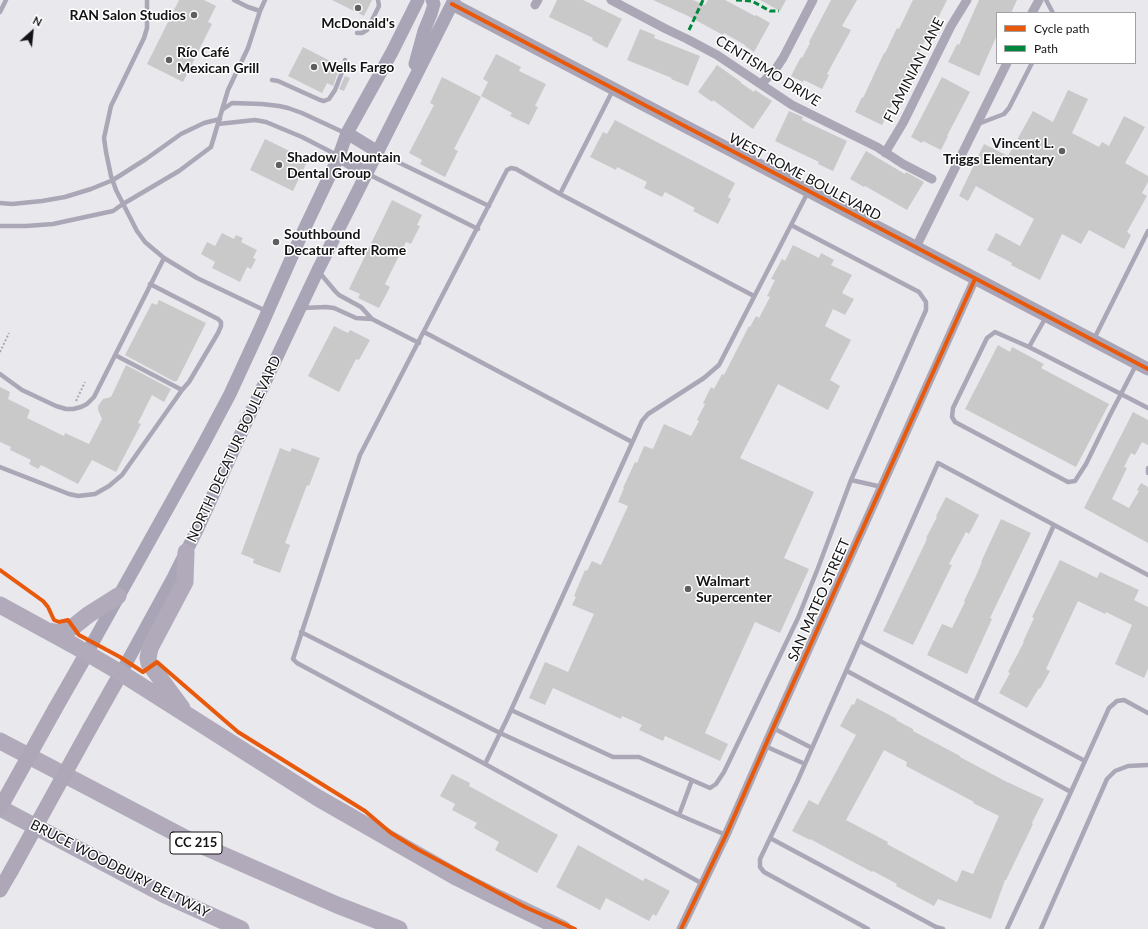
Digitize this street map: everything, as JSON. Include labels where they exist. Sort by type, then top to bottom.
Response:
[{"type":"highway","points":[[186,552],[185,582],[150,648],[148,658],[149,663],[188,716]]},
{"type":"highway","points":[[47,631],[61,632],[67,630],[73,627],[88,614],[118,596]]},
{"type":"highway","points":[[0,605],[121,673],[318,798],[494,896],[563,929]]},
{"type":"highway","name":"CC 215","points":[[0,741],[189,840],[337,905],[399,929]]},
{"type":"highway","name":"BRUCE WOODBURY BELTWAY","points":[[0,808],[165,895],[241,929]]},
{"type":"main road","name":"NORTH DECATUR BOULEVARD","points":[[0,808],[203,445],[232,388],[301,236],[340,156],[346,133],[392,52],[418,0]]},
{"type":"main road","points":[[409,87],[424,32],[434,4],[432,0]]},
{"type":"main road","name":"NORTH DECATUR BOULEVARD","points":[[0,890],[121,673],[186,552],[245,423],[318,270],[452,1]]},
{"type":"main road","name":"WEST ROME BOULEVARD","points":[[452,1],[1142,366]]},
{"type":"main road","points":[[346,133],[378,152]]},
{"type":"main road","points":[[340,156],[366,173]]},
{"type":"street","name":"CENTISIMO DRIVE","points":[[611,0],[655,24],[688,38],[717,55],[792,105],[877,148],[932,179]]},
{"type":"street","points":[[761,84],[775,70],[783,58],[813,0]]},
{"type":"street","name":"FLAMINIAN LANE","points":[[885,153],[903,123],[952,26],[967,0]]},
{"type":"street","points":[[1033,12],[1039,0]]},
{"type":"street","points":[[916,247],[1007,64]]},
{"type":"street","name":"SAN MATEO STREET","points":[[681,929],[726,835],[976,279]]},
{"type":"lane","points":[[0,12],[6,0]]},
{"type":"lane","points":[[147,0],[147,28],[144,38],[111,106],[104,138],[113,180],[123,204],[137,231],[145,242],[164,258],[198,278],[267,312]]},
{"type":"lane","points":[[234,0],[260,11]]},
{"type":"lane","points":[[0,226],[53,224],[113,211],[179,171],[211,148],[232,81],[248,48],[265,0]]},
{"type":"lane","points":[[357,33],[362,33],[367,30],[379,6],[378,0]]},
{"type":"lane","points":[[1046,0],[1052,12]]},
{"type":"lane","points":[[272,80],[278,81],[324,101],[329,99],[334,90],[344,67],[345,60]]},
{"type":"lane","points":[[977,124],[1004,114],[1009,108],[1031,64]]},
{"type":"lane","points":[[560,194],[614,88]]},
{"type":"lane","points":[[222,110],[232,104],[262,104],[279,106],[288,108],[346,133]]},
{"type":"lane","points":[[0,203],[12,204],[65,197],[113,180],[181,134],[204,123],[220,119]]},
{"type":"lane","points":[[218,124],[255,120],[266,122],[302,137],[340,156]]},
{"type":"lane","points":[[378,152],[490,206]]},
{"type":"lane","points":[[703,884],[297,663],[293,659],[360,455],[490,206],[507,170],[511,168],[516,169],[560,194],[754,296]]},
{"type":"lane","points":[[366,173],[478,229]]},
{"type":"lane","points":[[485,764],[642,421],[648,414],[704,378],[719,365],[809,191]]},
{"type":"lane","points":[[511,710],[613,757],[639,757],[710,788],[716,784],[724,772],[798,618],[851,480],[926,310],[926,302],[919,292],[791,225]]},
{"type":"lane","points":[[1093,340],[1148,231]]},
{"type":"lane","points":[[0,374],[22,390],[56,406],[66,409],[73,409],[81,408],[87,404],[94,397],[164,258]]},
{"type":"lane","points":[[318,270],[335,291],[361,307],[372,319],[419,343]]},
{"type":"lane","points":[[0,466],[69,494],[78,496],[95,494],[109,486],[122,474],[189,382],[221,326],[218,319],[150,284]]},
{"type":"lane","points":[[300,308],[334,308],[356,318],[372,319]]},
{"type":"lane","points":[[1029,347],[1047,316]]},
{"type":"lane","points":[[424,332],[632,442]]},
{"type":"lane","points":[[1142,366],[1121,394],[1086,464],[1075,482],[1068,482],[955,422],[952,416],[953,408],[986,338],[995,332],[1029,347],[1121,394],[1148,408]]},
{"type":"lane","points":[[115,355],[182,390]]},
{"type":"lane","points":[[868,929],[764,872],[760,867],[760,859],[847,671],[938,463],[1148,575]]},
{"type":"lane","points":[[1148,468],[1148,473]]},
{"type":"lane","points":[[851,480],[882,487]]},
{"type":"lane","points":[[975,702],[1054,525]]},
{"type":"lane","points":[[301,632],[500,734],[726,835]]},
{"type":"lane","points":[[860,640],[1085,761]]},
{"type":"lane","points":[[847,671],[1071,792]]},
{"type":"lane","points":[[1007,929],[1109,708],[1117,701],[1124,700],[1147,711]]},
{"type":"lane","points":[[773,728],[812,748]]},
{"type":"lane","points":[[765,746],[805,764]]},
{"type":"lane","points":[[1041,929],[1107,778],[1115,770],[1128,766],[1148,765]]},
{"type":"lane","points":[[679,815],[692,780]]},
{"type":"lane","points":[[770,838],[936,927],[943,929]]},
{"type":"path","points":[[0,352],[9,333]]},
{"type":"building","points":[[179,0],[204,0],[216,6],[208,22],[212,24],[183,82],[147,64]]},
{"type":"building","name":"McDonald's","points":[[332,0],[372,0],[364,16]]},
{"type":"building","points":[[557,0],[583,0],[622,19],[607,48],[592,40],[593,38],[549,17]]},
{"type":"building","points":[[653,0],[693,0],[705,5],[708,0],[725,0],[770,23],[754,52],[724,33],[723,35],[688,16]]},
{"type":"building","points":[[760,0],[786,0],[780,11]]},
{"type":"building","points":[[831,0],[857,0],[842,26],[851,30],[827,74],[829,75],[822,89],[804,80],[803,82],[791,76],[810,43],[809,42]]},
{"type":"building","points":[[913,0],[947,0],[934,26],[933,25],[916,56],[882,125],[855,112],[884,53],[897,28],[899,29]]},
{"type":"building","points":[[979,0],[1017,0],[1011,12],[996,12],[996,37],[979,76],[948,62],[957,44],[959,45]]},
{"type":"building","points":[[640,29],[655,35],[654,38],[700,56],[688,86],[627,60]]},
{"type":"building","name":"Wells Fargo","points":[[303,47],[336,64],[334,70],[338,72],[333,86],[327,83],[322,93],[288,76]]},
{"type":"building","points":[[496,54],[521,67],[519,71],[546,84],[535,106],[538,107],[529,125],[510,116],[512,113],[481,96],[488,82],[483,79]]},
{"type":"building","points":[[717,65],[754,92],[755,90],[772,101],[753,129],[713,100],[712,102],[698,92]]},
{"type":"building","points":[[345,76],[350,78],[344,91],[339,89]]},
{"type":"building","points":[[442,77],[481,97],[454,149],[458,151],[445,177],[420,164],[422,160],[409,153],[434,105],[430,103]]},
{"type":"building","points":[[942,77],[970,92],[941,150],[911,137]]},
{"type":"building","points":[[1068,90],[1088,99],[1072,133],[1099,147],[1102,142],[1109,146],[1124,116],[1145,127],[1125,163],[1148,176],[1148,182],[1142,193],[1147,196],[1127,232],[1131,235],[1124,249],[1089,230],[1081,244],[1062,234],[1040,280],[1011,265],[1012,263],[987,250],[996,233],[1020,246],[1034,219],[976,186],[968,201],[959,196],[984,144],[1008,156],[1033,111],[1053,122]]},
{"type":"building","points":[[789,111],[803,117],[802,120],[847,141],[833,171],[818,164],[819,162],[775,141]]},
{"type":"building","points":[[615,120],[735,183],[728,197],[731,199],[718,224],[693,211],[695,208],[665,192],[662,197],[644,188],[647,182],[617,167],[616,170],[590,157],[603,132],[607,134]]},
{"type":"building","name":"Shadow Mountain Dental Group","points":[[265,139],[308,160],[293,191],[250,170]]},
{"type":"building","points":[[866,151],[905,174],[906,172],[924,182],[907,210],[850,179]]},
{"type":"building","points":[[392,200],[422,215],[417,225],[420,226],[411,244],[406,242],[385,284],[390,287],[379,308],[358,298],[360,294],[349,289]]},
{"type":"building","points":[[222,233],[234,239],[236,235],[243,238],[241,242],[257,250],[253,258],[256,259],[251,269],[247,267],[240,282],[212,268],[215,262],[201,254],[207,242],[215,246]]},
{"type":"building","name":"Walmart Supercenter","points":[[793,245],[819,258],[821,253],[834,260],[831,265],[852,275],[842,293],[854,299],[845,315],[833,309],[825,326],[851,340],[830,380],[840,386],[828,410],[778,384],[740,458],[814,492],[784,558],[809,569],[780,633],[755,622],[705,733],[728,744],[720,761],[665,736],[663,741],[639,730],[642,725],[622,716],[621,719],[553,688],[545,705],[529,698],[545,662],[568,672],[594,614],[572,605],[576,597],[574,596],[585,570],[587,571],[592,561],[601,565],[628,506],[618,502],[623,488],[635,462],[637,463],[644,446],[653,449],[664,424],[691,436],[699,421],[697,420],[705,404],[703,403],[711,387],[714,389],[722,374],[724,375],[749,326],[750,327],[756,316],[759,318],[770,297],[767,296],[775,280],[771,279],[782,259],[785,261]]},
{"type":"building","points":[[159,300],[206,323],[177,381],[175,382],[125,355],[152,303],[157,305]]},
{"type":"building","points":[[334,326],[348,333],[350,330],[370,340],[359,360],[356,359],[339,392],[308,376]]},
{"type":"building","points":[[998,345],[1010,352],[1012,347],[1044,364],[1041,368],[1109,404],[1076,467],[965,409]]},
{"type":"building","points":[[126,365],[171,389],[164,402],[152,395],[138,423],[141,424],[116,472],[92,460],[78,484],[41,465],[38,469],[29,464],[31,460],[10,450],[11,447],[0,442],[0,387],[10,392],[8,399],[30,410],[27,418],[64,436],[65,433],[89,444],[102,419],[98,406],[103,399],[111,397]]},
{"type":"building","points":[[1133,412],[1148,420],[1148,445],[1142,442],[1135,455],[1131,453],[1124,467],[1127,468],[1112,499],[1129,508],[1139,491],[1137,490],[1141,483],[1148,487],[1148,543],[1084,508]]},
{"type":"building","points":[[280,448],[290,452],[292,448],[320,458],[309,486],[307,485],[285,543],[290,545],[280,573],[253,563],[254,559],[241,554]]},
{"type":"building","points":[[946,497],[979,515],[969,534],[966,532],[949,564],[952,565],[913,645],[883,631]]},
{"type":"building","points":[[1001,519],[1031,533],[990,618],[992,619],[967,674],[927,655],[942,624],[952,628]]},
{"type":"building","points":[[1060,560],[1097,578],[1100,572],[1139,590],[1134,600],[1148,607],[1148,669],[1144,678],[1115,664],[1132,625],[1106,612],[1105,614],[1078,601],[1046,669],[1050,671],[1027,708],[999,693],[1024,642],[1034,618],[1032,617]]},
{"type":"building","points":[[857,698],[897,719],[896,720],[913,729],[913,731],[960,757],[1005,781],[1044,799],[1005,880],[991,919],[938,899],[934,906],[896,886],[897,884],[873,871],[872,872],[792,831],[809,800],[818,805],[856,735],[840,726],[852,704],[854,705]],"holes":[[[884,750],[907,762],[906,766],[999,816],[973,874],[962,870],[957,882],[887,844],[888,842],[846,820]]]},
{"type":"building","points":[[452,774],[470,783],[469,786],[558,835],[537,873],[495,850],[499,842],[474,828],[477,823],[452,810],[455,804],[440,796]]},
{"type":"building","points":[[578,845],[643,881],[645,878],[670,891],[656,916],[653,914],[649,921],[606,898],[600,910],[556,887]]},
{"type":"marked path","points":[[689,30],[703,0]]},
{"type":"marked path","points":[[736,0],[752,1],[770,11],[779,11]]},
{"type":"cycle path","points":[[452,4],[1148,369]]},
{"type":"cycle path","points":[[681,929],[726,835],[975,279]]},
{"type":"cycle path","points":[[0,570],[43,601],[48,607],[54,620],[59,622],[68,620],[79,635],[120,657],[143,672],[157,662],[238,732],[365,811],[391,833],[417,849],[525,907],[575,929]]},
{"type":"place","name":"McDonald's","points":[[358,8]]},
{"type":"place","name":"RAN Salon Studios","points":[[194,15]]},
{"type":"place","name":"Río Café Mexican Grill","points":[[169,60]]},
{"type":"place","name":"Wells Fargo","points":[[314,67]]},
{"type":"place","name":"Vincent L. Triggs Elementary","points":[[1062,151]]},
{"type":"place","name":"Shadow Mountain Dental Group","points":[[279,165]]},
{"type":"place","name":"Southbound Decatur after Rome","points":[[276,242]]},
{"type":"place","name":"Walmart Supercenter","points":[[688,589]]}]
